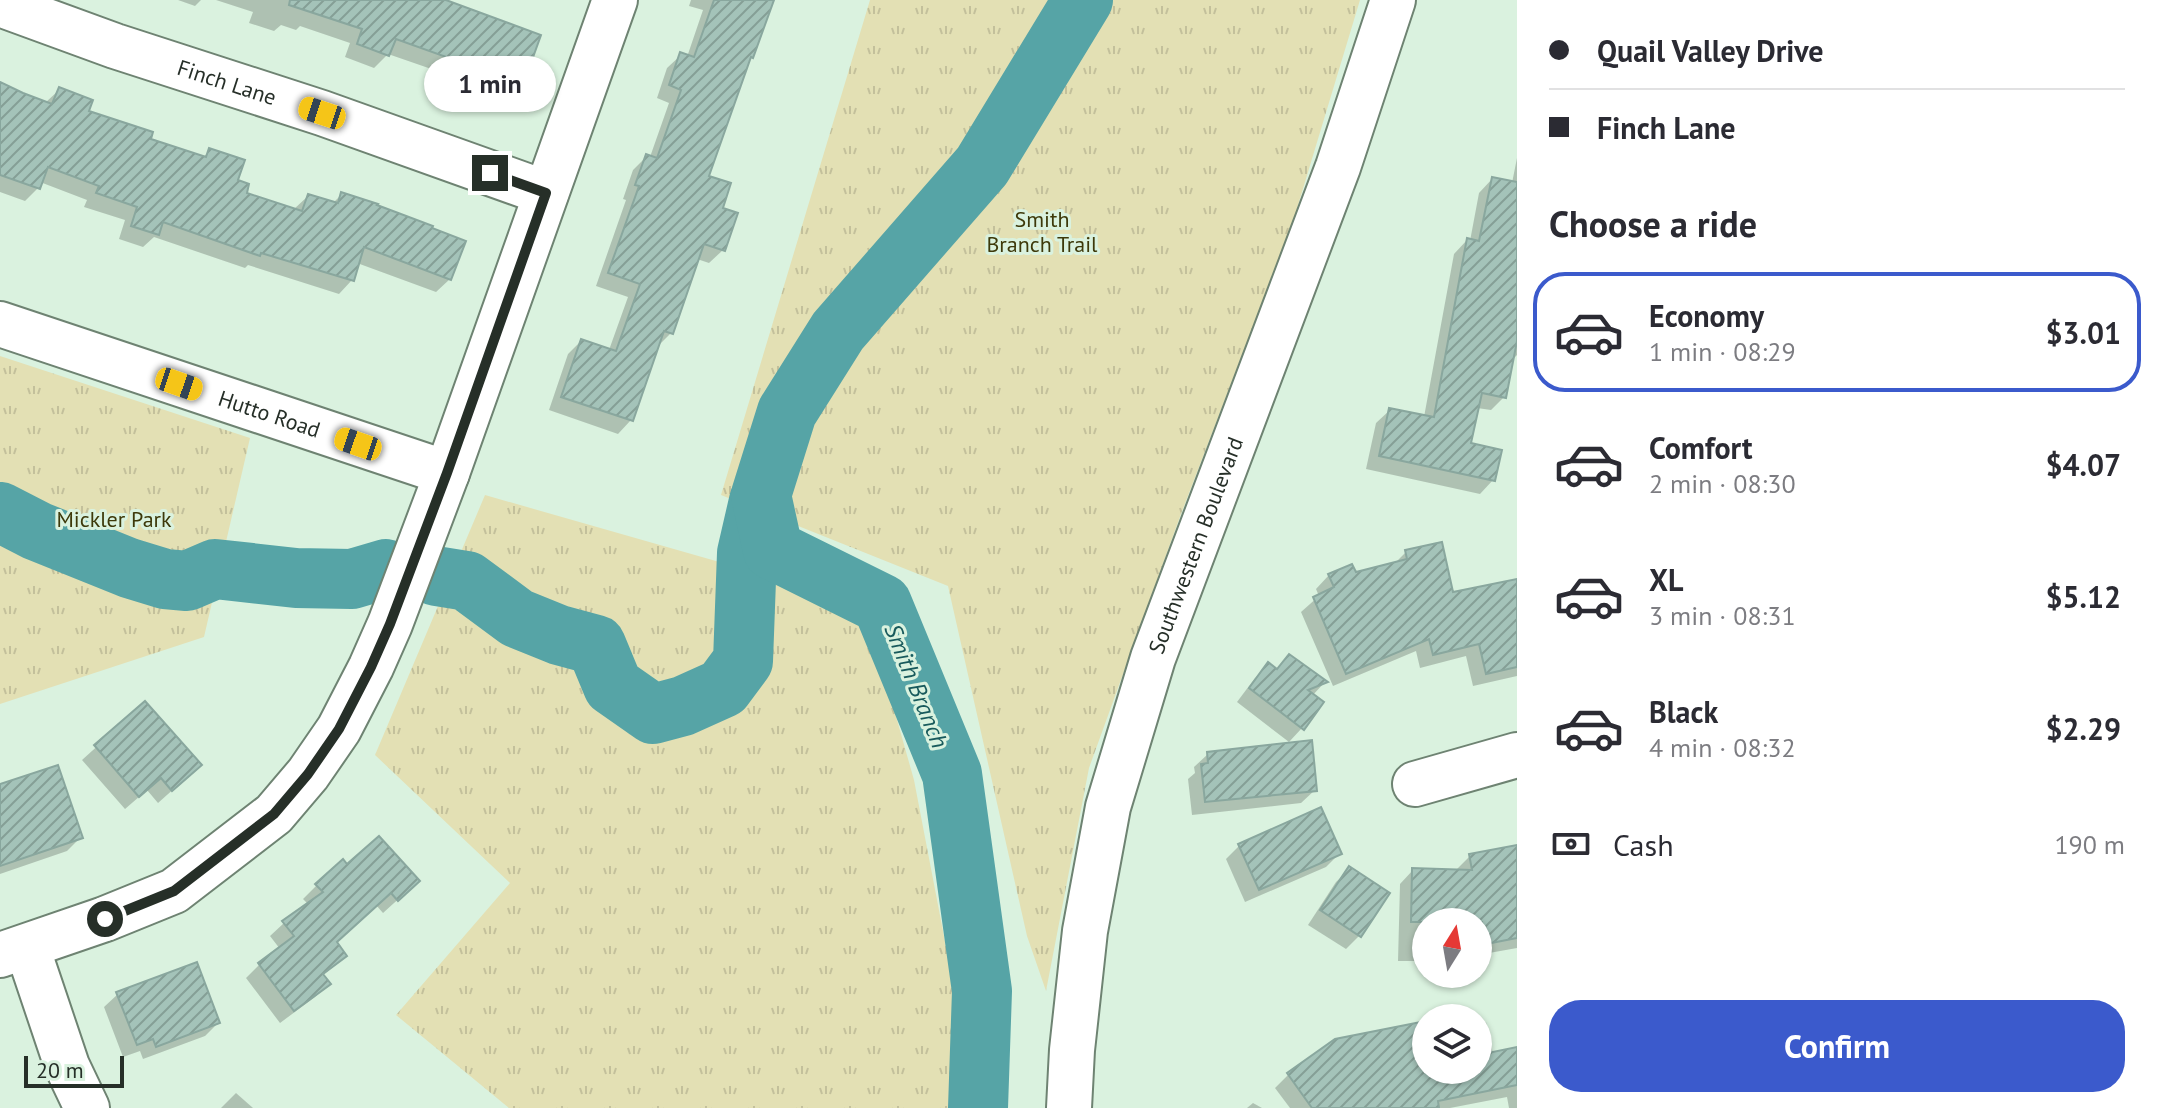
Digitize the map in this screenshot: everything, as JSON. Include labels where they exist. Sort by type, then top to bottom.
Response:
[{"type":"street","points":[[87,1108],[14,951],[174,891],[274,814],[308,774],[339,729],[390,624],[447,473],[615,0]]},
{"type":"street","name":"Southwestern Boulevard","points":[[1069,1108],[1085,931],[1108,807],[1153,658],[1338,167],[1393,0]]},
{"type":"street","name":"Finch Lane","points":[[0,4],[546,193]]},
{"type":"street","name":"Hutto Road","points":[[0,324],[447,473]]},
{"type":"street","points":[[1415,784],[1517,755]]},
{"type":"green space","name":"Smith Branch Trail","points":[[870,0],[1360,0],[1292,225],[1181,514],[1089,768],[1046,991],[1027,936],[948,586],[721,495]]},
{"type":"green space","name":"Mickler Park","points":[[0,356],[250,438],[204,637],[0,704]]},
{"type":"green space","points":[[485,495],[852,600],[879,656],[914,780],[977,1108],[509,1108],[396,1015],[510,883],[375,755]]},
{"type":"building","points":[[290,0],[446,0],[541,35],[523,85],[485,71],[480,87],[446,75],[452,59],[396,39],[389,56],[357,44],[362,29],[289,5]]},
{"type":"building","points":[[714,0],[774,0],[709,176],[731,183],[723,208],[738,213],[725,251],[704,244],[673,334],[664,331],[633,421],[561,397],[581,339],[616,351],[640,284],[608,273],[639,186],[635,185],[646,154],[657,158],[681,90],[669,85],[680,52],[694,57]]},
{"type":"building","points":[[0,82],[52,104],[59,87],[93,100],[89,111],[153,132],[151,139],[206,157],[209,148],[245,160],[238,180],[249,184],[247,193],[302,211],[308,194],[338,203],[341,192],[433,226],[466,241],[451,280],[364,247],[354,281],[261,253],[260,256],[163,222],[159,235],[131,226],[137,207],[96,193],[99,186],[48,167],[40,189],[0,175]]},
{"type":"building","points":[[1492,177],[1517,182],[1517,341],[1506,398],[1482,393],[1471,443],[1502,450],[1495,481],[1379,456],[1389,408],[1434,417],[1467,238],[1479,241]]},
{"type":"building","points":[[1442,542],[1453,592],[1517,579],[1517,667],[1486,674],[1479,644],[1433,655],[1429,639],[1346,674],[1313,597],[1334,587],[1328,574],[1352,564],[1356,572],[1407,559],[1405,550]]},
{"type":"building","points":[[1289,654],[1328,682],[1308,690],[1324,702],[1304,730],[1249,688],[1268,662],[1277,669]]},
{"type":"building","points":[[145,701],[202,765],[172,791],[161,778],[139,797],[94,745]]},
{"type":"building","points":[[1312,740],[1317,791],[1205,802],[1201,764],[1208,763],[1207,752]]},
{"type":"building","points":[[58,765],[83,838],[0,866],[0,784]]},
{"type":"building","points":[[1321,807],[1342,854],[1259,890],[1238,844]]},
{"type":"building","points":[[379,836],[420,881],[398,901],[391,893],[337,942],[347,956],[323,974],[331,984],[294,1011],[258,963],[294,936],[282,921],[323,892],[315,884],[343,859],[347,864]]},
{"type":"building","points":[[1517,845],[1517,938],[1492,943],[1492,908],[1412,908],[1411,922],[1412,868],[1472,870],[1469,854]]},
{"type":"building","points":[[1349,866],[1390,893],[1361,937],[1320,910]]},
{"type":"building","points":[[197,962],[220,1023],[156,1047],[153,1039],[137,1045],[116,992]]},
{"type":"building","points":[[1412,1024],[1412,1084],[1492,1084],[1492,1052],[1517,1047],[1517,1085],[1438,1101],[1439,1108],[1312,1108],[1287,1073],[1335,1039]]},
{"type":"waterway","name":"Smith Branch","points":[[978,1108],[982,991],[952,774],[882,604],[773,550],[761,495],[787,412],[838,331],[982,166],[1083,0]]},
{"type":"waterway","points":[[436,576],[467,581],[517,618],[559,635],[596,645],[613,686],[653,714],[683,706],[723,688],[743,661],[747,553],[759,501]]},
{"type":"waterway","points":[[0,512],[37,531],[165,579],[187,581],[215,569],[296,578],[352,579],[386,569]]},
{"type":"route","points":[[105,919],[174,891],[274,814],[308,774],[339,729],[371,667],[447,473],[546,193],[490,173]]}]
